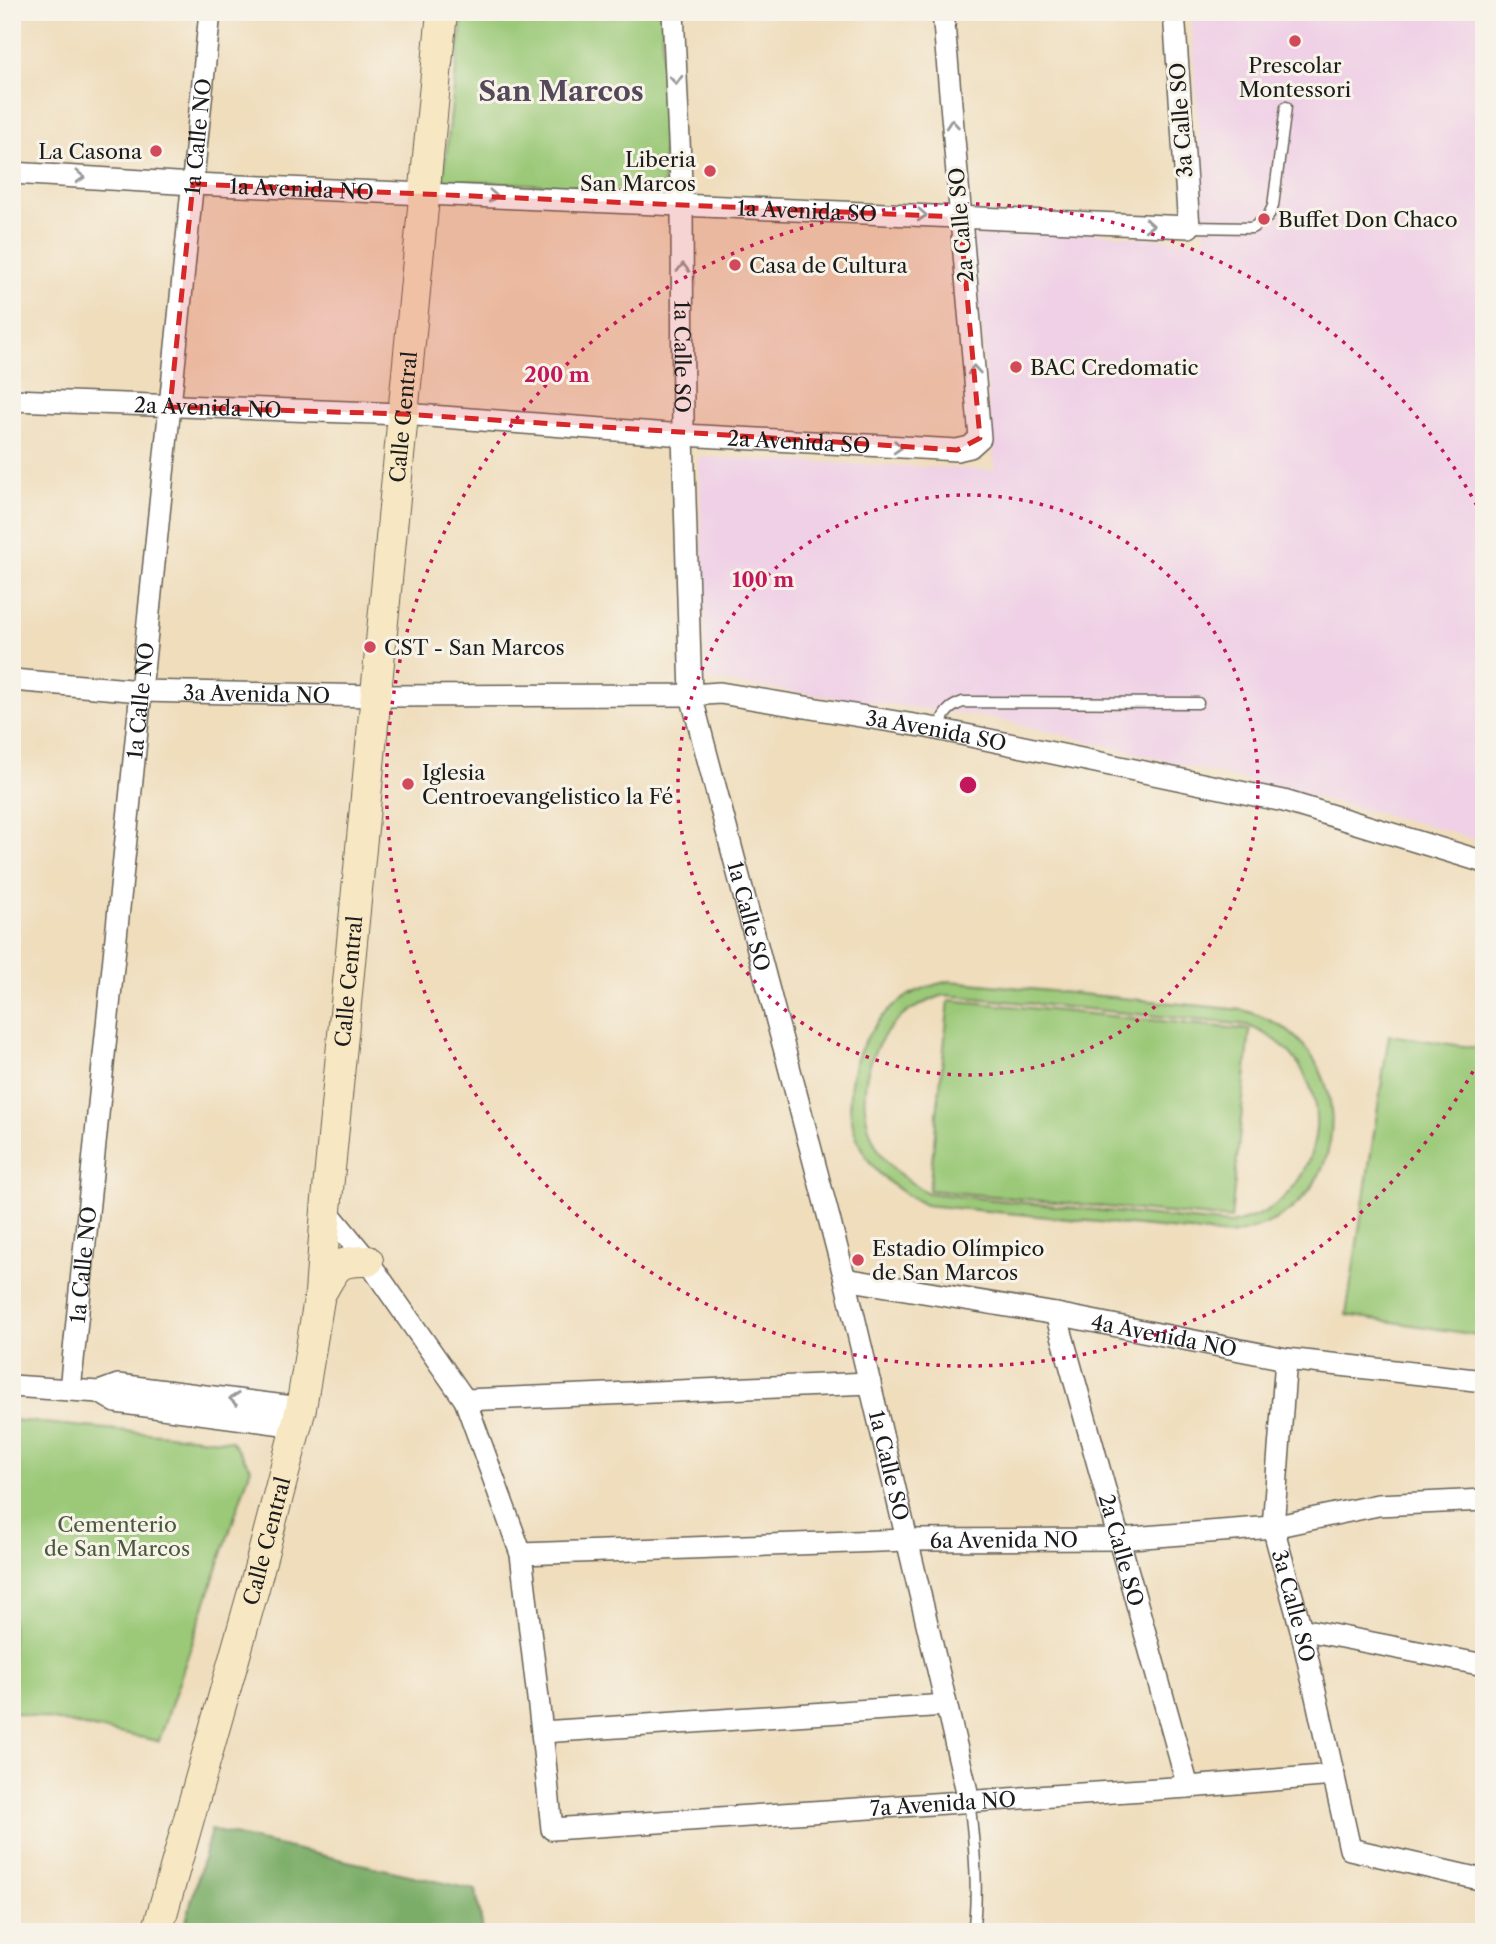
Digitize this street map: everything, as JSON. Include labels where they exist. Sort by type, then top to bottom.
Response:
[{"type":"main road","name":"Calle Central","points":[[157,1932],[299,1417],[320,1293],[442,12]]},
{"type":"main road","points":[[320,1293],[334,1270],[347,1260],[368,1261]]},
{"type":"street","name":"1a Calle NO","points":[[70,1390],[210,12]]},
{"type":"street","name":"1a Calle SO","points":[[673,12],[682,204],[683,435],[691,695],[845,1279],[969,1800]]},
{"type":"street","name":"2a Calle SO","points":[[943,12],[980,438]]},
{"type":"street","name":"3a Calle SO","points":[[1174,12],[1189,227]]},
{"type":"street","name":"1a Avenida NO","points":[[12,173],[193,184],[425,193]]},
{"type":"street","name":"1a Avenida SO","points":[[425,193],[1189,227]]},
{"type":"street","name":"2a Avenida NO","points":[[12,400],[403,414]]},
{"type":"street","name":"2a Avenida SO","points":[[403,414],[683,435],[957,450],[970,447],[980,438]]},
{"type":"street","name":"3a Avenida NO","points":[[12,680],[141,691],[375,696]]},
{"type":"street","name":"3a Avenida SO","points":[[375,696],[720,693],[938,729],[1284,801],[1484,862]]},
{"type":"street","points":[[326,1210],[368,1261],[465,1400],[521,1554],[542,1732],[946,1705]]},
{"type":"street","name":"4a Avenida NO","points":[[845,1279],[1056,1314],[1286,1359],[1484,1381]]},
{"type":"street","name":"2a Calle SO","points":[[1056,1314],[1188,1787]]},
{"type":"street","name":"3a Calle SO","points":[[1286,1359],[1273,1527],[1301,1629],[1350,1849],[1484,1880]]},
{"type":"street","points":[[465,1400],[870,1383]]},
{"type":"street","points":[[12,1386],[99,1392],[118,1385],[299,1417]]},
{"type":"street","name":"6a Avenida NO","points":[[521,1554],[907,1540],[1118,1539],[1273,1527],[1378,1505],[1484,1500]]},
{"type":"street","points":[[1301,1629],[1484,1665]]},
{"type":"street","name":"7a Avenida NO","points":[[542,1732],[552,1829],[1334,1775]]},
{"type":"lane","points":[[1189,227],[1252,228],[1268,217],[1273,206],[1286,107]]},
{"type":"lane","points":[[938,729],[950,706],[963,702],[1198,703]]},
{"type":"lane","points":[[969,1800],[973,1834],[973,1932]]},
{"type":"highlighted area","points":[[193,184],[960,217],[980,438],[957,450],[403,414],[170,407]]},
{"type":"shaded area","points":[[1191,12],[1484,12],[1484,843],[1446,830],[997,719],[706,680],[699,457],[995,470],[970,223],[1205,242]]},
{"type":"green space","points":[[463,12],[662,12],[664,191],[443,180]]},
{"type":"green space","points":[[950,981],[1243,1010],[1277,1024],[1295,1037],[1311,1054],[1329,1095],[1332,1118],[1330,1140],[1314,1183],[1293,1208],[1276,1219],[1229,1235],[925,1205],[918,1202],[882,1176],[862,1149],[853,1125],[850,1101],[852,1076],[860,1052],[872,1030],[888,1011],[909,995]],"holes":[[[944,995],[1247,1025],[1280,1043],[1299,1065],[1310,1086],[1316,1130],[1303,1173],[1289,1192],[1266,1211],[1231,1224],[928,1193],[889,1164],[879,1151],[866,1115],[866,1077],[880,1042],[905,1014]]]},
{"type":"green space","points":[[949,1000],[1250,1030],[1231,1219],[929,1190]]},
{"type":"green space","points":[[1389,1035],[1484,1049],[1484,1336],[1346,1315]]},
{"type":"green space","name":"Cementerio de San Marcos","points":[[12,1420],[231,1441],[251,1468],[159,1741],[12,1712]]},
{"type":"green space","points":[[211,1830],[476,1890],[483,1932],[183,1932]]},
{"type":"place","name":"Prescolar Montessori","points":[[1295,41]]},
{"type":"place","name":"La Casona","points":[[156,151]]},
{"type":"place","name":"Liberia San Marcos","points":[[710,171]]},
{"type":"place","name":"Buffet Don Chaco","points":[[1264,219]]},
{"type":"place","name":"Casa de Cultura","points":[[735,265]]},
{"type":"place","name":"BAC Credomatic","points":[[1016,367]]},
{"type":"place","name":"CST - San Marcos","points":[[370,647]]},
{"type":"place","name":"Iglesia Centroevangelistico la Fé","points":[[408,784]]},
{"type":"place","name":"Estadio Olímpico de San Marcos","points":[[858,1260]]},
{"type":"district","name":"San Marcos","points":[[561,91]]}]
